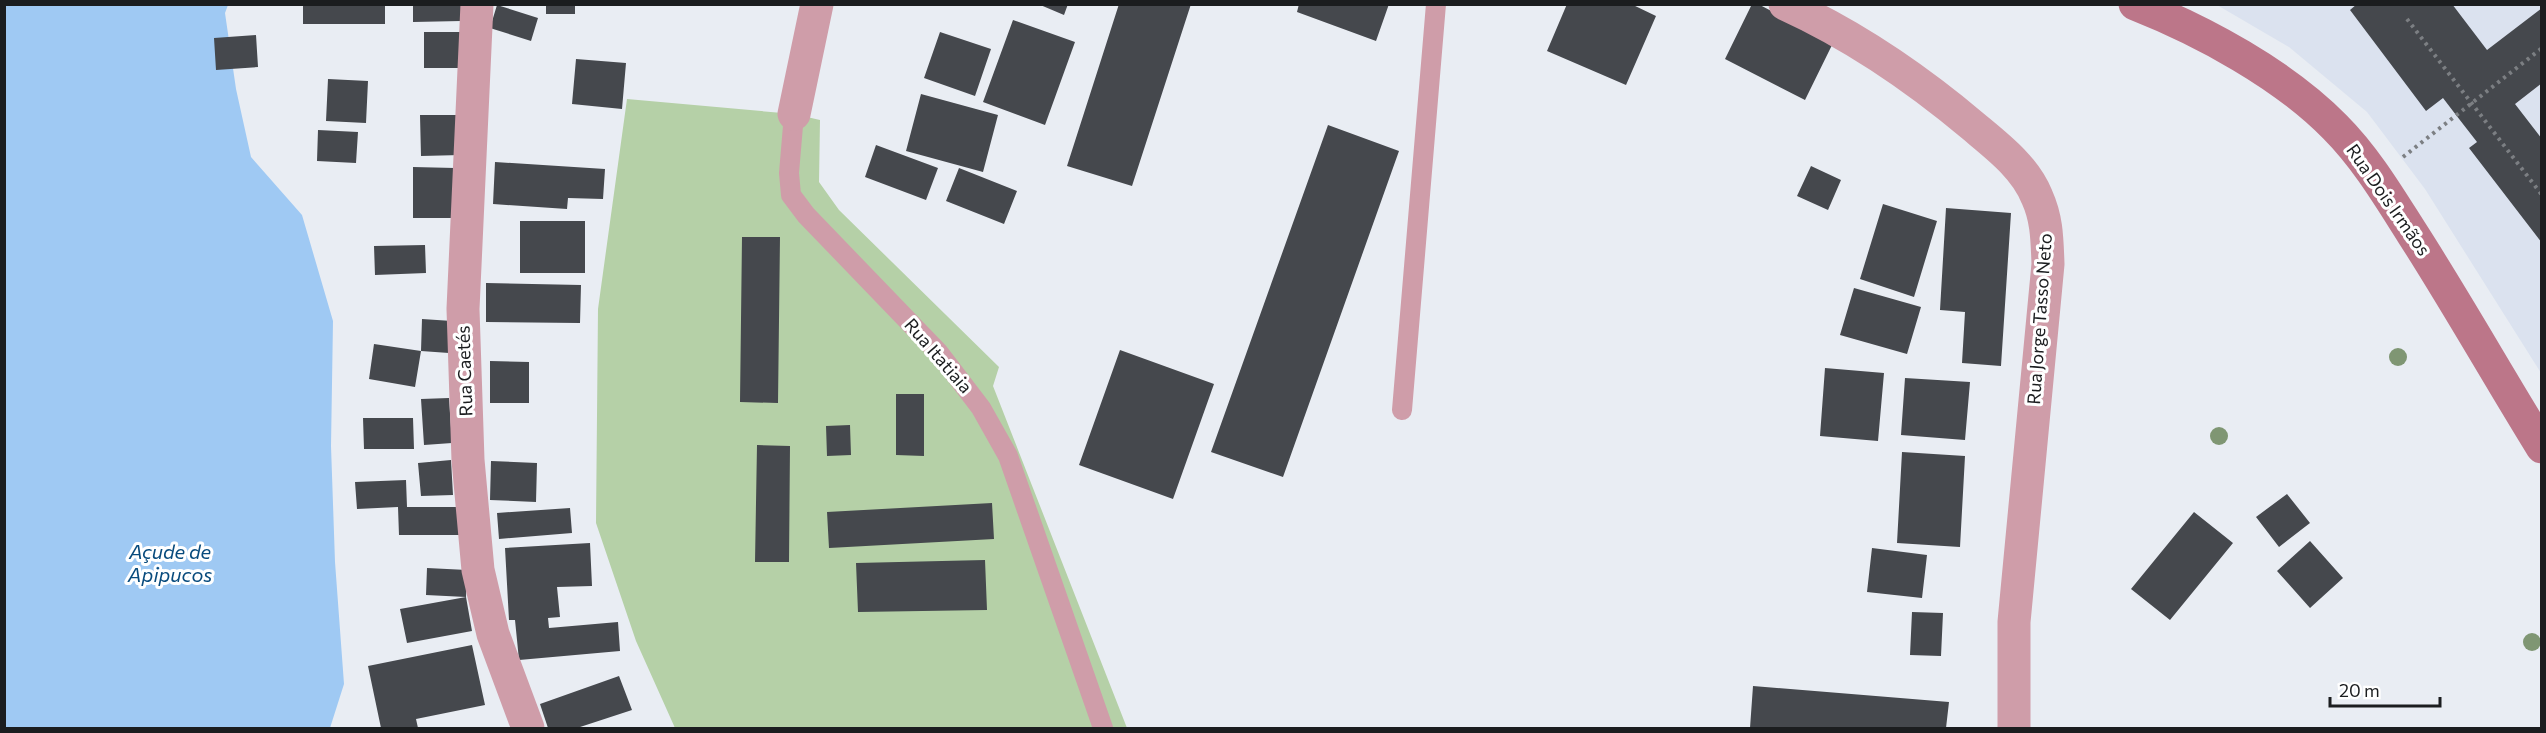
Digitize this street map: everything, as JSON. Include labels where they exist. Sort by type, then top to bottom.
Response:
[{"type":"main road","name":"Rua Dois Irmãos","points":[[2135,4],[2166,16],[2242,57],[2295,93],[2335,127],[2375,176],[2442,279],[2541,447]]},
{"type":"street","name":"Rua Caetés","points":[[477,4],[463,309],[468,460],[478,570],[493,634],[528,729]]},
{"type":"street","name":"Rua Itatiaia","points":[[794,114],[818,4]]},
{"type":"street","name":"Rua Jorge Tasso Neto","points":[[1785,4],[1874,53],[1936,95],[2005,152],[2037,195],[2047,223],[2048,264],[2014,622],[2014,729]]},
{"type":"lane","points":[[1402,410],[1436,4]]},
{"type":"lane","name":"Rua Itatiaia","points":[[794,114],[789,173],[791,195],[813,223],[939,353],[981,408],[1008,456],[1103,729]]},
{"type":"path","points":[[2407,19],[2541,195]]},
{"type":"path","points":[[2375,176],[2402,158],[2541,48]]},
{"type":"shaded area","points":[[2217,5],[2541,5],[2541,373],[2425,189],[2367,112],[2289,47]]},
{"type":"green space","points":[[627,99],[794,114],[820,120],[819,182],[839,210],[999,367],[993,386],[1127,728],[675,728],[636,641],[596,523],[598,309]]},
{"type":"water","name":"Açude de Apipucos","points":[[4,5],[228,5],[225,13],[236,89],[251,157],[302,215],[333,321],[331,446],[335,562],[344,684],[330,728],[5,728]]},
{"type":"building","points":[[303,4],[385,4],[385,24],[303,24]]},
{"type":"building","points":[[413,4],[461,4],[461,21],[413,22]]},
{"type":"building","points":[[546,4],[575,4],[575,14],[546,14]]},
{"type":"building","points":[[1038,4],[1068,4],[1064,15]]},
{"type":"building","points":[[1119,4],[1191,4],[1132,186],[1067,166]]},
{"type":"building","points":[[1299,4],[1389,4],[1376,41],[1297,12]]},
{"type":"building","points":[[1567,4],[1631,4],[1656,16],[1626,85],[1547,51]]},
{"type":"building","points":[[1752,4],[1758,4],[1833,43],[1805,100],[1725,59]]},
{"type":"building","points":[[2357,4],[2452,4],[2487,50],[2542,8],[2542,83],[2515,104],[2542,139],[2542,243],[2469,148],[2477,142],[2443,98],[2426,111],[2350,10]]},
{"type":"building","points":[[497,5],[538,18],[531,41],[490,28]]},
{"type":"building","points":[[1013,20],[1075,42],[1045,125],[983,102]]},
{"type":"building","points":[[424,32],[467,32],[467,68],[424,68]]},
{"type":"building","points":[[940,32],[991,49],[975,96],[924,78]]},
{"type":"building","points":[[256,35],[258,67],[216,70],[214,38]]},
{"type":"building","points":[[576,59],[626,63],[622,109],[572,104]]},
{"type":"building","points":[[328,79],[368,81],[366,123],[326,121]]},
{"type":"building","points":[[921,94],[998,115],[983,172],[906,151]]},
{"type":"building","points":[[420,115],[460,115],[461,155],[421,156]]},
{"type":"building","points":[[1328,125],[1399,151],[1283,477],[1211,452]]},
{"type":"building","points":[[318,130],[358,132],[356,163],[317,161]]},
{"type":"building","points":[[876,145],[938,168],[926,200],[865,177]]},
{"type":"building","points":[[495,162],[605,169],[603,199],[568,198],[567,209],[493,204]]},
{"type":"building","points":[[1811,166],[1841,180],[1828,210],[1797,196]]},
{"type":"building","points":[[413,167],[455,168],[455,218],[413,218]]},
{"type":"building","points":[[959,168],[1017,191],[1004,224],[946,201]]},
{"type":"building","points":[[1883,204],[1937,221],[1914,297],[1860,279]]},
{"type":"building","points":[[1946,208],[2011,213],[2001,366],[1962,363],[1965,312],[1940,310]]},
{"type":"building","points":[[520,221],[585,221],[585,273],[520,273]]},
{"type":"building","points":[[742,237],[780,237],[778,403],[740,402]]},
{"type":"building","points":[[425,245],[426,273],[375,275],[374,246]]},
{"type":"building","points":[[486,283],[581,285],[580,323],[486,322]]},
{"type":"building","points":[[1854,288],[1921,307],[1907,354],[1840,335]]},
{"type":"building","points":[[422,319],[452,321],[449,353],[421,351]]},
{"type":"building","points":[[374,344],[421,351],[415,387],[369,379]]},
{"type":"building","points":[[1120,350],[1214,384],[1173,499],[1079,465]]},
{"type":"building","points":[[490,361],[529,362],[529,403],[490,403]]},
{"type":"building","points":[[1825,368],[1884,373],[1878,441],[1820,436]]},
{"type":"building","points":[[1905,378],[1970,382],[1965,440],[1901,435]]},
{"type":"building","points":[[896,394],[924,394],[924,456],[896,455]]},
{"type":"building","points":[[449,398],[452,443],[424,445],[421,399]]},
{"type":"building","points":[[363,418],[413,418],[414,449],[364,449]]},
{"type":"building","points":[[850,425],[851,455],[827,456],[826,426]]},
{"type":"building","points":[[757,445],[790,446],[789,562],[755,562]]},
{"type":"building","points":[[1902,452],[1965,456],[1960,547],[1897,543]]},
{"type":"building","points":[[451,460],[453,495],[421,496],[418,463]]},
{"type":"building","points":[[491,461],[537,463],[536,502],[490,500]]},
{"type":"building","points":[[406,480],[407,507],[459,507],[459,535],[399,535],[398,507],[357,509],[355,482]]},
{"type":"building","points":[[2287,494],[2310,523],[2279,547],[2256,517]]},
{"type":"building","points":[[992,503],[994,539],[829,548],[827,512]]},
{"type":"building","points":[[570,508],[572,533],[499,539],[497,513]]},
{"type":"building","points":[[2194,512],[2233,543],[2170,620],[2131,589]]},
{"type":"building","points":[[2310,541],[2343,578],[2310,608],[2277,571]]},
{"type":"building","points":[[590,543],[592,586],[557,587],[560,617],[548,618],[549,628],[618,622],[620,651],[519,660],[515,620],[509,620],[505,548]]},
{"type":"building","points":[[1872,548],[1927,555],[1922,598],[1867,592]]},
{"type":"building","points":[[985,560],[987,610],[858,612],[856,563]]},
{"type":"building","points":[[427,568],[467,570],[466,597],[426,595]]},
{"type":"building","points":[[466,597],[472,631],[407,643],[400,609]]},
{"type":"building","points":[[1912,612],[1943,613],[1941,656],[1910,655]]},
{"type":"building","points":[[472,645],[485,705],[416,719],[418,728],[381,728],[368,666]]},
{"type":"building","points":[[619,676],[632,710],[577,728],[548,728],[540,704]]},
{"type":"building","points":[[1753,686],[1949,702],[1946,728],[1750,728]]}]
